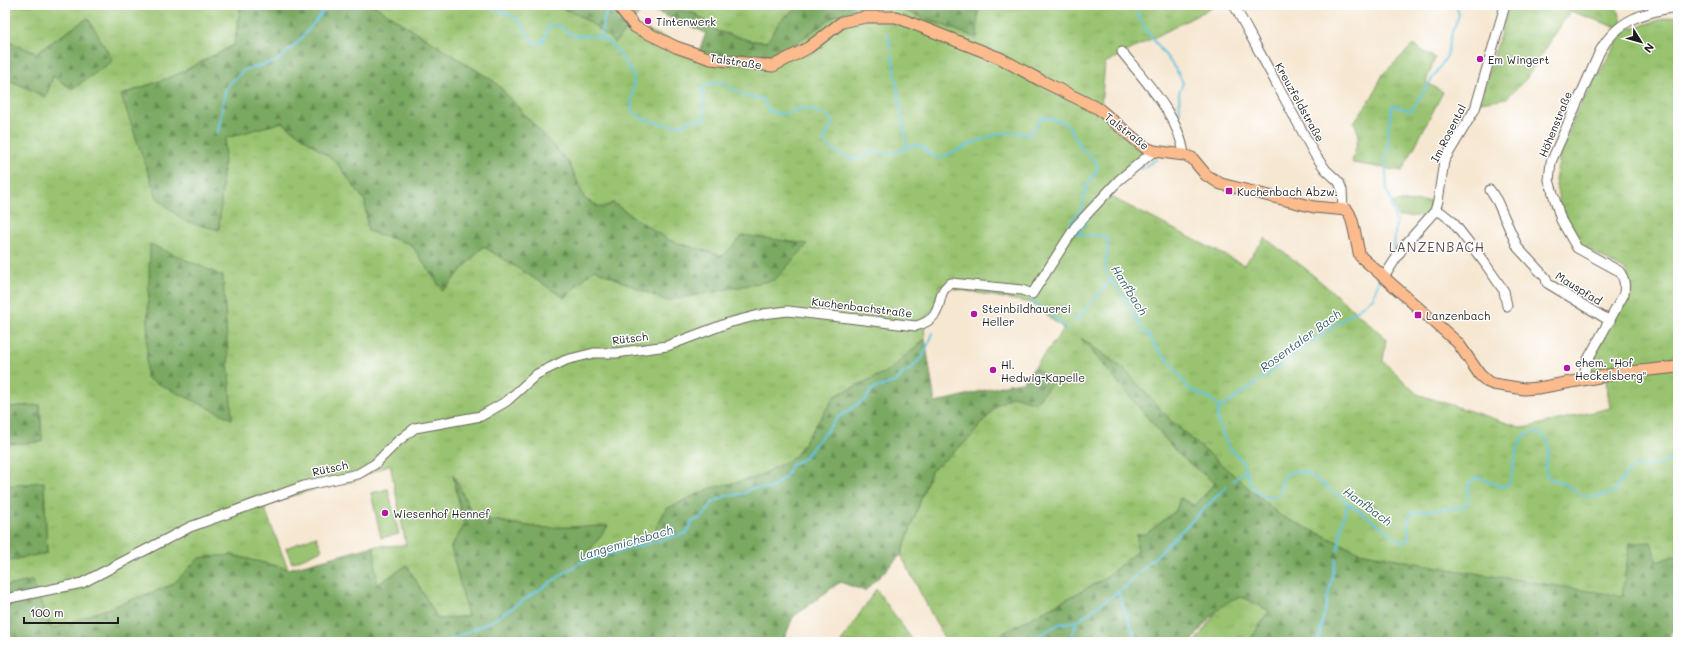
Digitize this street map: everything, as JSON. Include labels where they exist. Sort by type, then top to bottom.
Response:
[{"type":"main road","name":"Talstraße","points":[[618,5],[635,27],[676,47],[711,59],[773,66],[808,48],[842,22],[866,17],[896,17],[1000,58],[1040,80],[1099,109],[1144,146],[1154,151],[1184,154]]},
{"type":"main road","points":[[1184,154],[1192,158],[1206,175],[1221,184],[1314,207],[1343,209],[1349,212],[1352,218],[1355,243],[1360,256],[1458,343],[1480,375],[1493,384],[1524,389],[1538,388],[1586,379],[1678,367]]},
{"type":"street","name":"Kreuzfeldstraße","points":[[1234,5],[1315,155],[1326,170],[1339,182],[1342,190],[1343,209]]},
{"type":"street","name":"Höhenstraße","points":[[1586,379],[1585,371],[1587,361],[1624,294],[1623,277],[1619,271],[1577,248],[1561,220],[1549,180],[1551,162],[1600,51],[1611,36],[1631,18],[1654,11],[1678,7]]},
{"type":"street","name":"Im Rosental","points":[[1384,277],[1404,246],[1435,211],[1444,162],[1475,109],[1504,9]]},
{"type":"street","points":[[1122,52],[1161,101],[1182,142],[1184,154]]},
{"type":"street","name":"Kuchenbachstraße","points":[[693,337],[728,323],[763,314],[788,311],[916,326],[926,324],[933,319],[938,310],[943,290],[951,283],[1022,290],[1032,294],[1076,226],[1119,180],[1146,160],[1154,151]]},
{"type":"street","name":"Mauspfad","points":[[1490,190],[1497,201],[1518,248],[1546,278],[1547,283],[1610,321]]},
{"type":"street","points":[[1435,211],[1442,213],[1452,221],[1484,262],[1504,291],[1507,306]]},
{"type":"street","name":"Rütsch","points":[[5,599],[82,583],[190,527],[304,486],[358,474],[375,464],[398,441],[414,428],[481,416],[507,401],[537,374],[566,360],[594,353],[616,353],[667,346],[693,337]]},
{"type":"green space","points":[[5,5],[241,5],[234,45],[176,75],[121,95],[225,138],[282,122],[336,162],[365,201],[368,231],[411,244],[443,291],[483,246],[565,298],[594,269],[666,301],[723,256],[668,240],[613,203],[602,208],[585,199],[569,163],[495,82],[373,5],[552,5],[562,8],[586,20],[615,43],[630,23],[699,51],[771,60],[836,15],[889,5],[977,38],[978,5],[1217,5],[1105,63],[1101,107],[1153,148],[1107,195],[1244,265],[1265,238],[1306,269],[1386,338],[1383,361],[1417,394],[1523,428],[1610,408],[1606,380],[1589,370],[1589,363],[1626,299],[1630,283],[1625,270],[1580,245],[1560,205],[1555,180],[1561,152],[1577,111],[1624,30],[1678,15],[1678,558],[1673,556],[1657,562],[1622,597],[1448,569],[1359,552],[1281,516],[1170,420],[1124,369],[1082,339],[1178,454],[1215,483],[1195,506],[1180,498],[1176,511],[1146,534],[1137,551],[1104,579],[1003,633],[994,642],[946,642],[901,555],[931,471],[969,439],[997,405],[1013,395],[1035,403],[1054,381],[1009,384],[1023,382],[1064,329],[1031,303],[940,286],[935,306],[924,322],[925,339],[890,370],[835,396],[795,457],[755,478],[711,488],[666,509],[653,536],[582,559],[608,526],[540,528],[474,517],[453,477],[464,526],[451,547],[468,616],[438,620],[407,566],[376,585],[374,546],[406,545],[390,464],[354,481],[320,488],[263,504],[288,569],[232,555],[199,558],[172,585],[52,630],[32,581],[5,586],[5,561],[47,553],[44,482],[5,486],[5,444],[42,442],[40,405],[5,407],[5,78],[46,97],[53,76],[88,18],[36,53],[5,40]]},
{"type":"green space","points":[[241,5],[373,5],[495,82],[569,163],[585,199],[602,208],[613,203],[668,240],[723,256],[743,235],[808,244],[775,280],[666,301],[594,269],[565,298],[483,246],[443,291],[411,244],[368,231],[365,201],[336,162],[282,122],[226,138],[219,230],[184,221],[157,198],[121,95],[176,75],[234,45]]},
{"type":"green space","points":[[552,5],[676,5],[679,10],[696,14],[717,31],[751,41],[767,42],[781,20],[801,5],[889,5],[836,15],[771,60],[699,51],[706,33],[645,7],[615,43],[586,20],[562,8]]},
{"type":"green space","points":[[676,5],[801,5],[781,20],[768,42],[751,41],[717,31],[696,14],[679,10]]},
{"type":"green space","points":[[891,5],[978,5],[977,38]]},
{"type":"green space","points":[[1509,5],[1613,5],[1619,12],[1624,30],[1570,11],[1526,79],[1507,98],[1480,102]]},
{"type":"green space","points":[[88,18],[113,61],[72,89],[53,76],[46,97],[5,78],[5,40],[36,53]]},
{"type":"green space","points":[[1413,45],[1435,58],[1426,82],[1443,92],[1402,171],[1353,163],[1359,135],[1354,122],[1372,97],[1383,74]]},
{"type":"green space","points":[[1432,201],[1433,207],[1427,216],[1398,217],[1393,202]]},
{"type":"green space","points":[[150,244],[223,276],[232,419],[146,378]]},
{"type":"green space","points":[[1081,338],[1124,369],[1170,420],[1281,516],[1359,552],[1448,569],[1622,596],[1630,543],[1651,542],[1657,562],[1673,556],[1678,558],[1678,633],[1671,631],[1669,642],[1249,642],[1269,611],[1247,599],[1237,598],[1222,606],[1214,613],[1192,642],[994,642],[1003,633],[1104,579],[1137,551],[1137,534],[1146,534],[1176,511],[1180,498],[1195,506],[1215,483],[1178,454]]},
{"type":"green space","points":[[925,339],[935,403],[1009,384],[1024,382],[1035,368],[1054,381],[1035,403],[1013,396],[997,405],[969,439],[931,471],[901,555],[865,591],[840,582],[793,617],[783,642],[5,642],[5,586],[32,581],[52,629],[172,585],[199,558],[232,555],[288,569],[374,546],[377,585],[407,565],[438,619],[468,616],[451,547],[464,526],[453,474],[474,517],[540,528],[608,526],[583,559],[652,536],[666,509],[711,488],[755,478],[795,457],[835,396],[890,370]]},
{"type":"green space","points":[[40,405],[42,442],[5,444],[5,407]]},
{"type":"green space","points":[[44,482],[47,553],[5,561],[5,486]]},
{"type":"green space","name":"Wiesenhof Hennef","points":[[388,489],[399,534],[381,538],[371,493]]},
{"type":"green space","points":[[316,536],[322,550],[292,563],[286,548]]},
{"type":"green space","points":[[876,589],[914,642],[841,642]]},
{"type":"green space","points":[[1243,597],[1269,611],[1249,642],[1195,642],[1216,612],[1229,600]]},
{"type":"waterway","points":[[218,132],[226,87],[244,70],[277,61],[298,42],[329,5]]},
{"type":"waterway","name":"Hanfbach","points":[[489,5],[492,8],[517,19],[535,43],[543,42],[549,26],[554,25],[558,25],[573,35],[597,37],[608,42],[622,57],[634,79],[631,101],[633,110],[640,117],[657,123],[680,125],[695,119],[702,121],[704,120],[703,89],[705,85],[721,82],[748,97],[761,98],[768,110],[774,112],[784,114],[806,108],[830,117],[833,121],[824,140],[830,147],[840,154],[855,159],[863,158],[873,151],[893,154],[909,146],[915,145],[921,146],[934,157],[938,158],[994,135],[1016,132],[1025,135],[1031,133],[1042,117],[1061,121],[1069,126],[1081,148],[1097,163],[1097,169],[1086,188],[1082,207],[1071,222],[1070,228]]},
{"type":"waterway","points":[[600,38],[604,19],[611,5]]},
{"type":"waterway","points":[[855,5],[856,12]]},
{"type":"waterway","points":[[1135,5],[1150,36],[1171,63],[1183,83],[1179,93],[1180,113],[1175,116]]},
{"type":"waterway","name":"Rosentaler Bach","points":[[1383,270],[1394,249],[1396,222],[1391,199],[1387,191],[1385,155],[1388,147],[1388,130],[1392,105],[1411,111],[1447,56],[1451,35],[1459,15],[1456,5]]},
{"type":"waterway","points":[[888,34],[891,49]]},
{"type":"waterway","points":[[892,55],[907,148]]},
{"type":"waterway","points":[[1141,169],[1157,159]]},
{"type":"waterway","points":[[1078,234],[1088,219]]},
{"type":"waterway","name":"Hanfbach","points":[[1075,232],[1083,235],[1103,236],[1107,238],[1108,247],[1105,265],[1107,274],[1129,304],[1134,316],[1143,330],[1148,334],[1157,349],[1167,358],[1189,389],[1210,399],[1219,406],[1217,420],[1228,446],[1242,461],[1252,486],[1257,493],[1264,496],[1272,498],[1279,496],[1283,476],[1292,472],[1304,472],[1309,474],[1403,543],[1409,537],[1408,521],[1413,512],[1463,507],[1468,500],[1468,486],[1475,478],[1480,478],[1502,487],[1509,484],[1518,448],[1525,436],[1530,433],[1542,435],[1548,443],[1549,447],[1545,469],[1549,478],[1564,484],[1581,495],[1594,497],[1606,495],[1615,491],[1625,475],[1633,467],[1659,465],[1673,458],[1678,461]]},
{"type":"waterway","name":"Rosentaler Bach","points":[[1220,409],[1373,298],[1379,279]]},
{"type":"waterway","name":"Langemichsbach","points":[[1074,322],[1111,280]]},
{"type":"waterway","name":"Langemichsbach","points":[[987,291],[1024,296]]},
{"type":"waterway","name":"Langemichsbach","points":[[1031,299],[1068,329]]},
{"type":"waterway","name":"Langemichsbach","points":[[446,642],[492,621],[581,562],[687,533],[692,522],[704,516],[712,503],[726,496],[743,494],[751,488],[770,489],[786,476],[791,465],[804,458],[837,418],[866,399],[871,390],[897,381],[903,373],[911,370],[923,357],[933,333]]},
{"type":"waterway","points":[[1234,480],[1246,470]]},
{"type":"waterway","points":[[1070,642],[1077,621],[1125,587],[1227,486]]},
{"type":"waterway","points":[[1338,551],[1342,522],[1348,503]]},
{"type":"waterway","points":[[1318,642],[1336,559]]},
{"type":"waterway","points":[[1118,592],[1137,642]]},
{"type":"waterway","points":[[1027,642],[1059,624],[1077,621]]},
{"type":"place","name":"Tintenwerk","points":[[648,21]]},
{"type":"place","name":"Em Wingert","points":[[1480,59]]},
{"type":"place","name":"Kuchenbach Abzw.","points":[[1229,191]]},
{"type":"place","name":"Steinbildhauerei Heller","points":[[974,314]]},
{"type":"place","name":"Lanzenbach","points":[[1418,315]]},
{"type":"place","name":"ehem. \"Hof Heckelsberg\"","points":[[1567,368]]},
{"type":"place","name":"Hl. Hedwig-Kapelle","points":[[993,370]]},
{"type":"place","name":"Wiesenhof Hennef","points":[[385,513]]},
{"type":"district","name":"LANZENBACH","points":[[1437,246]]}]
